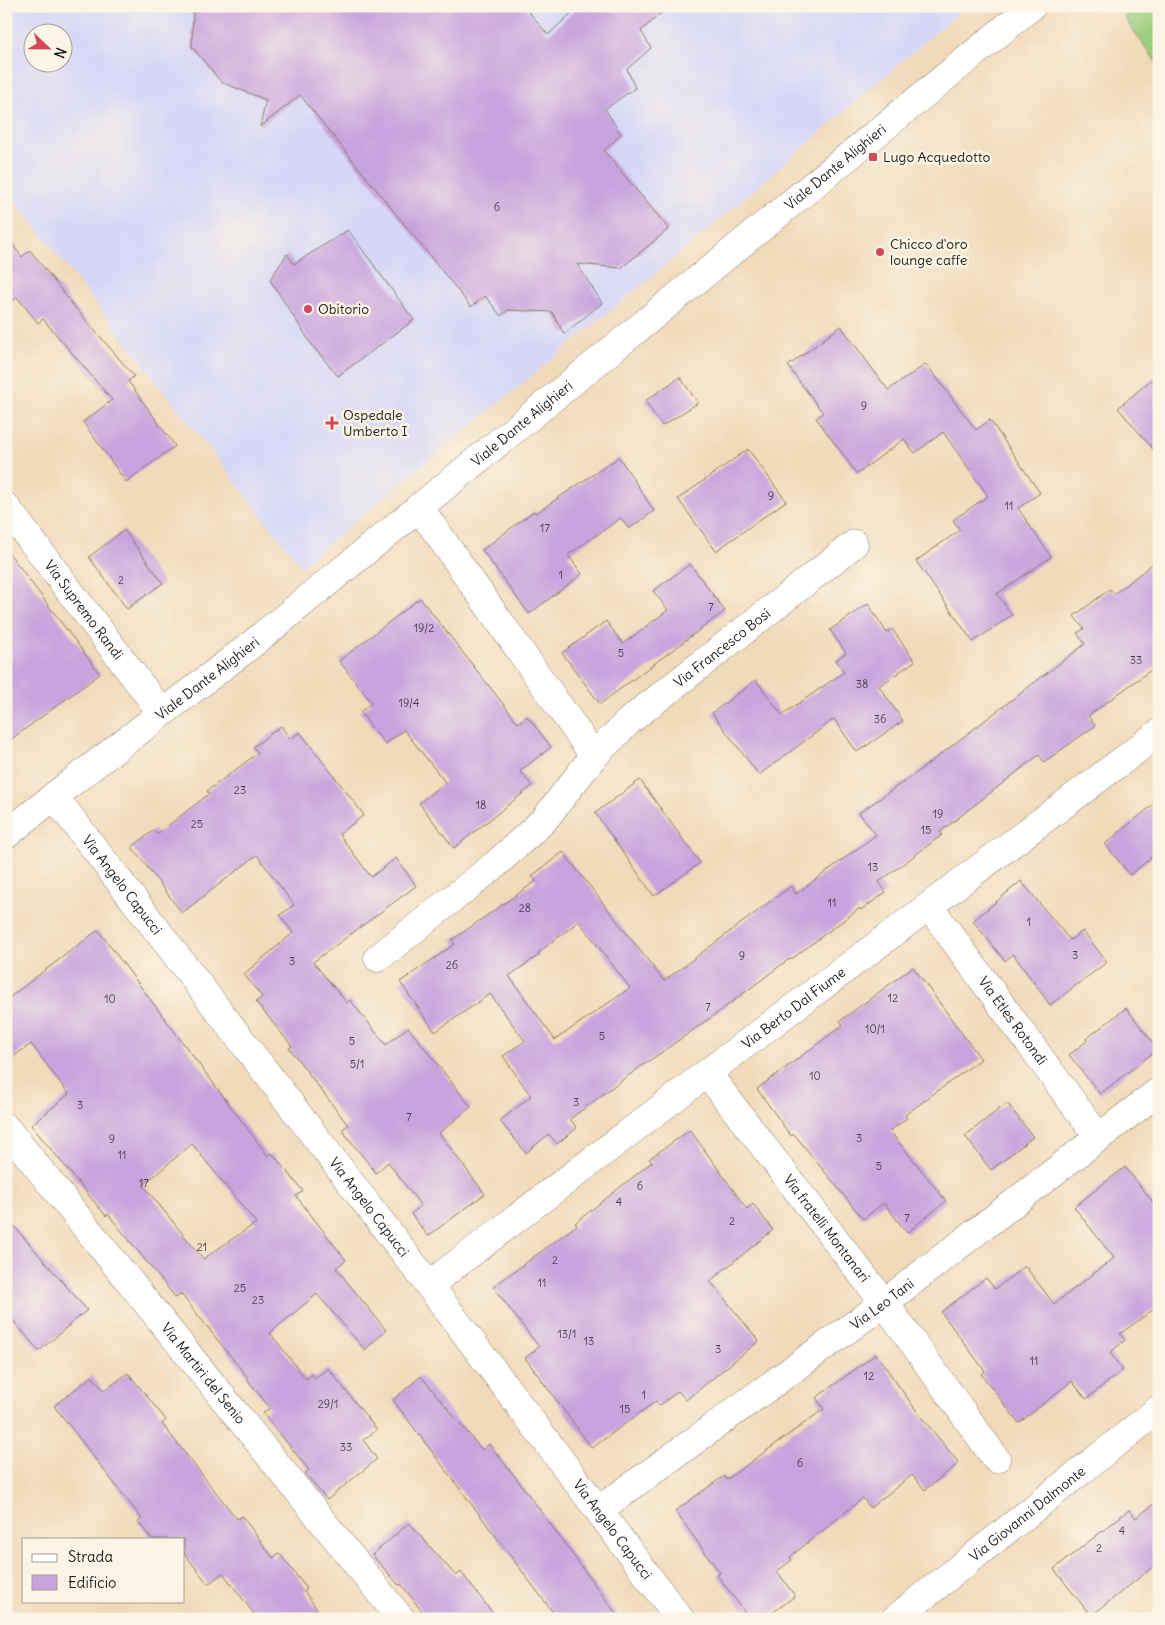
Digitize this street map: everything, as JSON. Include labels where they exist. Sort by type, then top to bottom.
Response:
[{"type":"street","name":"Viale Dante Alighieri","points":[[9,829],[251,645],[1032,6]]},
{"type":"street","name":"Via Supremo Randi","points":[[6,507],[162,713]]},
{"type":"street","points":[[419,507],[594,756]]},
{"type":"street","name":"Via Francesco Bosi","points":[[378,958],[496,864],[544,820],[594,756],[629,721],[854,544]]},
{"type":"street","name":"Via Berto Dal Fiume","points":[[429,1285],[1159,733]]},
{"type":"street","name":"Via Angelo Capucci","points":[[54,796],[429,1285],[600,1510],[680,1619]]},
{"type":"street","name":"Via Etles Rotondi","points":[[928,906],[1098,1137]]},
{"type":"street","name":"Via fratelli Montanari","points":[[707,1073],[884,1303],[996,1459]]},
{"type":"street","name":"Via Leo Tani","points":[[600,1510],[884,1303],[1159,1091]]},
{"type":"street","name":"Via Martiri del Senio","points":[[6,1128],[401,1619]]},
{"type":"street","name":"Via Giovanni Dalmonte","points":[[895,1619],[1159,1409]]},
{"type":"shaded area","name":"Ospedale Umberto I","points":[[6,6],[966,6],[690,245],[301,566],[6,189]]},
{"type":"green space","points":[[1143,6],[1159,6],[1159,66],[1124,17]]},
{"type":"building","points":[[193,6],[524,6],[548,35],[579,6],[669,6],[641,31],[651,48],[627,69],[635,88],[605,109],[621,134],[604,151],[669,229],[621,268],[577,264],[602,303],[564,334],[552,312],[508,310],[501,316],[485,296],[471,307],[300,95],[260,127],[266,100],[221,82],[192,47]]},
{"type":"building","points":[[348,230],[414,320],[338,376],[312,345],[270,280],[287,254],[294,264]]},
{"type":"building","points":[[6,235],[22,257],[30,250],[72,304],[134,376],[128,381],[175,446],[126,482],[83,422],[112,400],[43,319],[38,323],[17,297],[6,306]]},
{"type":"building","points":[[841,326],[888,390],[926,364],[976,430],[990,420],[1040,493],[1018,508],[1051,557],[997,594],[1012,615],[973,642],[916,561],[960,530],[953,520],[988,496],[943,432],[915,453],[904,439],[857,474],[816,418],[823,413],[788,366]]},
{"type":"building","points":[[1159,373],[1159,456],[1118,408]]},
{"type":"building","points":[[680,377],[698,403],[662,426],[645,401]]},
{"type":"building","points":[[748,449],[786,501],[716,551],[678,499]]},
{"type":"building","points":[[619,457],[654,511],[629,529],[621,518],[568,555],[582,574],[529,614],[482,550],[534,511],[536,513]]},
{"type":"building","points":[[124,530],[163,583],[127,609],[89,557]]},
{"type":"building","points":[[6,549],[100,674],[6,743]]},
{"type":"building","points":[[1159,559],[1159,664],[1088,716],[1095,726],[1044,762],[1039,755],[940,832],[942,835],[879,882],[886,892],[861,910],[860,908],[789,959],[570,1119],[577,1128],[557,1144],[549,1134],[526,1153],[500,1121],[531,1096],[503,1056],[525,1041],[490,994],[435,1032],[400,982],[455,944],[452,940],[536,881],[532,876],[563,852],[664,981],[791,886],[796,894],[876,835],[859,813],[903,783],[1085,644],[1077,633],[1084,629],[1074,616],[1110,589],[1114,594]],"holes":[[[579,921],[630,988],[555,1040],[509,976],[539,955],[538,953]]]},
{"type":"building","points":[[690,564],[725,611],[600,704],[562,653],[606,621],[623,644],[668,610],[653,591]]},
{"type":"building","points":[[420,598],[518,723],[527,716],[551,747],[520,771],[532,786],[454,848],[419,803],[445,782],[404,730],[385,744],[360,712],[372,703],[339,661]]},
{"type":"building","points":[[868,604],[887,633],[892,629],[915,661],[879,686],[903,721],[857,752],[834,719],[759,775],[712,713],[756,680],[782,715],[844,672],[836,660],[846,653],[830,630]]},
{"type":"building","points":[[281,726],[290,739],[300,732],[364,815],[339,834],[371,877],[396,858],[416,886],[313,962],[347,1003],[350,1000],[386,1045],[408,1027],[471,1107],[439,1133],[485,1194],[428,1236],[411,1214],[421,1206],[388,1162],[376,1173],[342,1130],[348,1125],[289,1048],[292,1046],[256,1002],[262,997],[244,974],[293,933],[280,915],[294,905],[257,855],[182,913],[132,847],[154,830],[157,834],[209,794],[207,791],[258,753],[253,747]]},
{"type":"building","points":[[640,780],[700,863],[654,896],[595,813]]},
{"type":"building","points":[[1159,800],[1159,851],[1130,875],[1105,844]]},
{"type":"building","points":[[1021,881],[1070,940],[1083,931],[1107,962],[1050,1005],[1013,954],[1005,961],[973,921]]},
{"type":"building","points":[[98,930],[268,1156],[272,1153],[303,1191],[296,1196],[346,1260],[336,1268],[386,1330],[365,1350],[317,1294],[270,1333],[306,1379],[312,1374],[315,1378],[328,1368],[377,1430],[363,1440],[377,1459],[327,1500],[305,1473],[309,1470],[263,1413],[270,1408],[248,1378],[181,1294],[176,1298],[108,1214],[106,1216],[31,1125],[69,1094],[31,1044],[6,1062],[6,1000]],"holes":[[[192,1144],[256,1223],[203,1259],[143,1185]]]},
{"type":"building","points":[[913,967],[981,1059],[905,1115],[907,1118],[890,1131],[946,1201],[907,1233],[884,1203],[863,1219],[794,1134],[791,1136],[757,1089],[843,1025],[840,1021]]},
{"type":"building","points":[[1126,1008],[1158,1049],[1100,1094],[1069,1055],[1087,1041],[1086,1039]]},
{"type":"building","points":[[1007,1103],[1033,1137],[991,1170],[965,1136]]},
{"type":"building","points":[[690,1130],[747,1209],[753,1204],[773,1230],[710,1281],[759,1341],[686,1400],[678,1391],[659,1406],[656,1401],[592,1448],[525,1358],[539,1347],[493,1287],[577,1225],[575,1223],[652,1162],[649,1159]]},
{"type":"building","points":[[1125,1167],[1159,1210],[1159,1305],[1120,1334],[1125,1340],[1110,1353],[1123,1370],[1086,1399],[1072,1381],[1019,1423],[981,1374],[985,1371],[941,1312],[986,1278],[995,1289],[1025,1266],[1054,1304],[1114,1258],[1074,1207]]},
{"type":"building","points":[[6,1217],[87,1310],[39,1351],[6,1312]]},
{"type":"building","points":[[876,1354],[923,1420],[959,1463],[925,1490],[912,1475],[870,1508],[863,1498],[790,1557],[792,1560],[777,1571],[795,1596],[764,1619],[750,1619],[717,1575],[720,1573],[675,1511],[724,1476],[726,1480],[824,1409],[816,1398]]},
{"type":"building","points":[[128,1373],[166,1420],[162,1424],[237,1519],[242,1516],[273,1558],[279,1553],[307,1589],[304,1591],[324,1619],[258,1619],[223,1573],[208,1584],[185,1554],[185,1538],[151,1538],[138,1522],[142,1519],[54,1406],[92,1376],[104,1391]]},
{"type":"building","points":[[421,1376],[482,1450],[489,1444],[620,1619],[558,1619],[393,1400]]},
{"type":"building","points":[[1159,1500],[1159,1562],[1091,1616],[1054,1569],[1129,1510],[1136,1518]]},
{"type":"building","points":[[409,1523],[456,1576],[461,1572],[497,1619],[428,1619],[401,1584],[399,1585],[372,1555]]},
{"type":"place","name":"Lugo Acquedotto","points":[[873,157]]},
{"type":"place","name":"Chicco d'oro lounge caffe","points":[[880,252]]},
{"type":"place","name":"Obitorio","points":[[308,309]]},
{"type":"place","name":"Ospedale Umberto I","points":[[332,423]]}]
